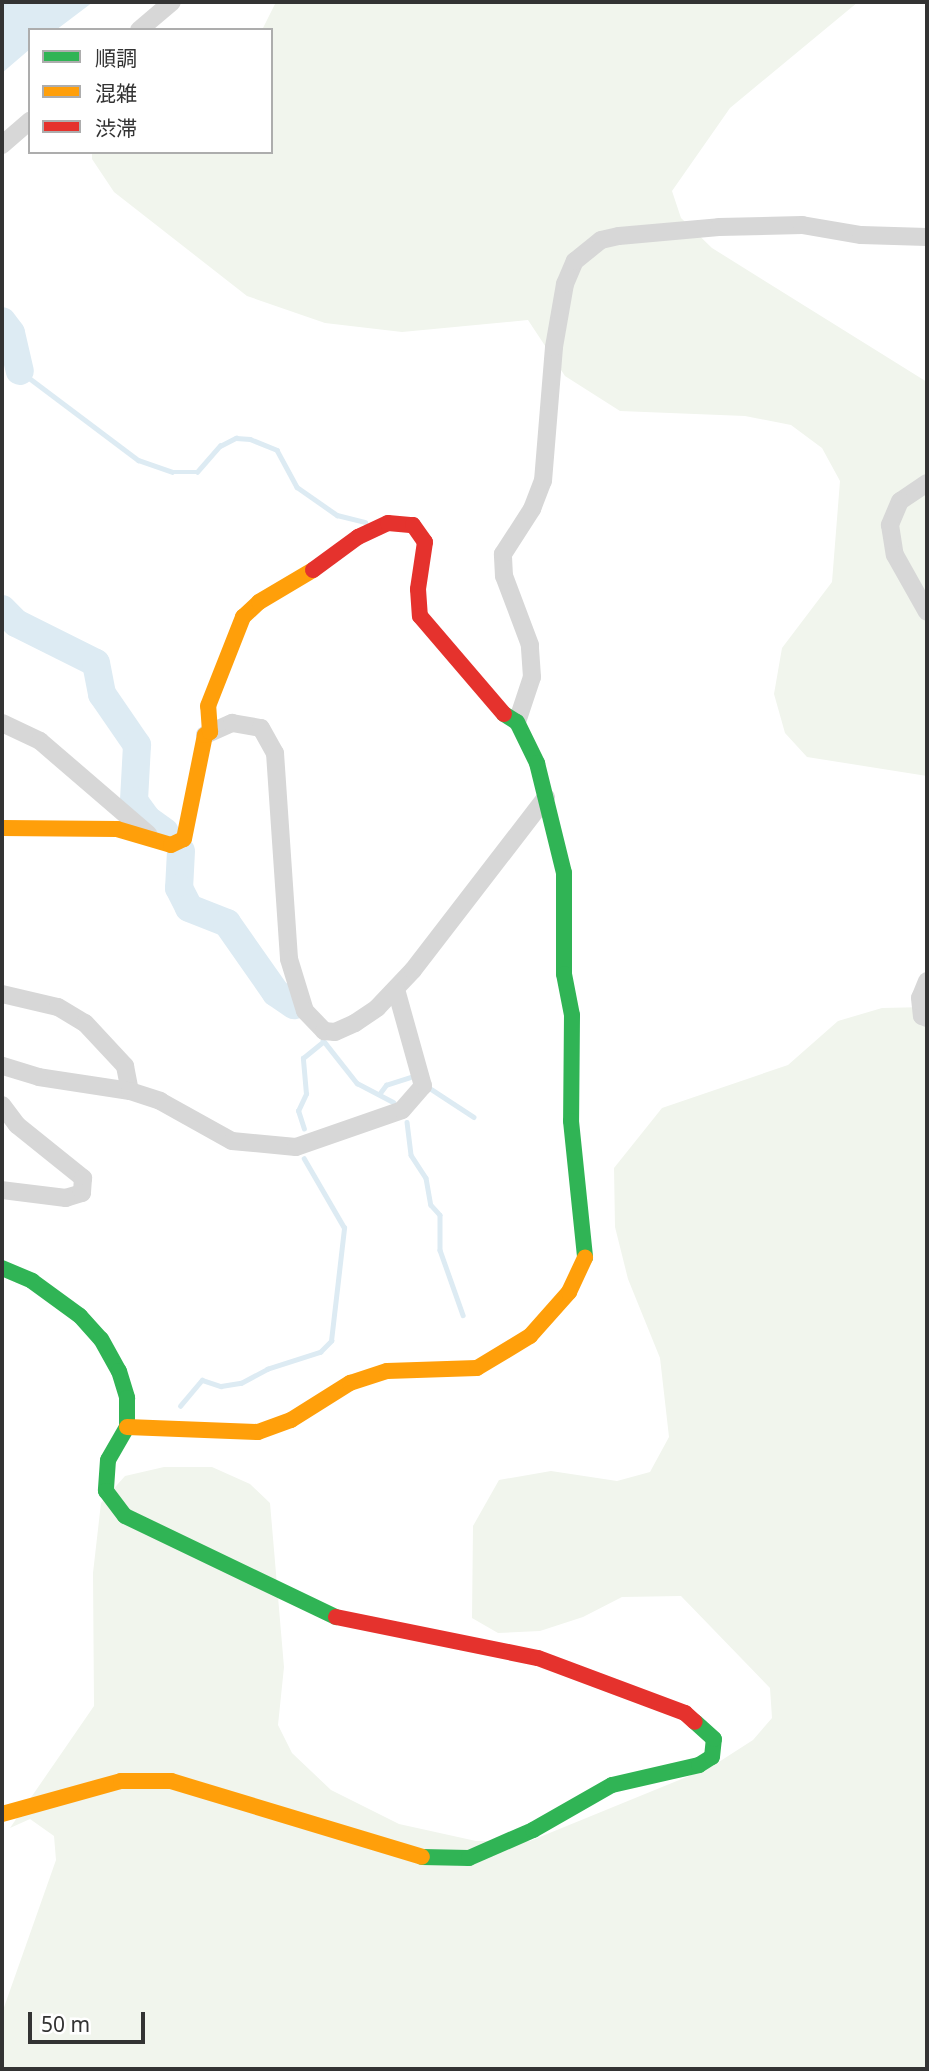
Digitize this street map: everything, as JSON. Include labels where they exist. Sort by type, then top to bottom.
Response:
[{"type":"street","points":[[141,28],[172,2]]},
{"type":"street","points":[[2,145],[28,123]]},
{"type":"street","points":[[517,722],[532,677],[530,645],[504,576],[503,554],[532,509],[543,481],[554,347],[565,284],[575,261],[601,240],[719,227],[802,225],[861,235],[927,237]]},
{"type":"street","points":[[927,483],[900,501],[890,525],[895,555],[927,612]]},
{"type":"street","points":[[2,828],[117,829],[171,845],[184,839],[205,735],[210,732],[208,706],[243,617],[358,537],[388,523],[413,525],[425,542],[425,565],[418,589],[420,616],[500,712],[517,722],[537,763],[564,873],[564,974],[572,1015],[571,1121],[585,1260],[569,1292],[530,1336],[477,1368],[387,1371],[350,1383],[291,1420],[258,1432],[141,1431],[127,1427]]},
{"type":"street","points":[[2,723],[40,741],[153,839]]},
{"type":"street","points":[[205,735],[232,723],[261,728],[275,753],[289,959],[296,990],[315,1025],[335,1032],[377,1008],[396,989],[546,797]]},
{"type":"street","points":[[927,981],[920,998],[922,1016],[927,1018]]},
{"type":"street","points":[[2,1066],[39,1077],[130,1091],[160,1101],[232,1141],[296,1147],[402,1110],[423,1086],[396,989]]},
{"type":"street","points":[[2,994],[58,1007],[85,1023],[125,1066],[130,1091]]},
{"type":"street","points":[[2,1105],[17,1125],[83,1178],[82,1193],[66,1198],[2,1190]]},
{"type":"street","points":[[2,1268],[32,1281],[80,1316],[101,1339],[119,1371],[127,1398],[127,1427],[108,1460],[106,1491],[125,1516],[342,1620],[508,1649],[685,1713],[714,1739],[712,1757],[699,1765],[612,1784],[533,1830],[469,1858],[429,1859],[396,1852],[171,1781],[121,1781],[2,1814]]},
{"type":"shaded area","points":[[2,2],[93,2],[59,28],[28,28],[28,51],[2,73]]},
{"type":"shaded area","points":[[276,2],[858,2],[730,108],[672,191],[681,218],[712,248],[927,382],[927,776],[807,757],[785,733],[774,694],[782,648],[832,582],[840,481],[822,448],[791,425],[745,416],[620,411],[565,376],[528,320],[402,332],[325,323],[247,296],[114,192],[92,159],[92,154],[273,154],[273,28],[263,28]]},
{"type":"shaded area","points":[[927,1007],[927,2069],[2,2069],[2,2013],[56,1860],[54,1836],[30,1819],[10,1828],[94,1706],[93,1573],[101,1503],[125,1476],[164,1467],[212,1467],[250,1484],[270,1503],[284,1667],[278,1725],[292,1753],[331,1790],[399,1824],[476,1841],[530,1841],[711,1767],[753,1740],[772,1718],[770,1688],[681,1596],[622,1597],[583,1617],[540,1631],[498,1633],[472,1618],[473,1526],[499,1480],[551,1471],[617,1481],[650,1472],[669,1437],[660,1358],[628,1279],[615,1227],[614,1168],[662,1108],[788,1065],[838,1021],[882,1008]]},
{"type":"waterway","points":[[2,321],[11,333],[20,371]]},
{"type":"waterway","points":[[20,371],[138,460],[172,472],[197,472],[220,446],[236,438],[250,439],[277,450],[297,487],[337,515],[365,522]]},
{"type":"waterway","points":[[2,609],[16,623],[96,663],[102,694],[137,745],[134,801],[147,819],[165,832]]},
{"type":"waterway","points":[[181,851],[179,888],[189,908],[227,923],[276,993],[294,1005]]},
{"type":"waterway","points":[[323,1040],[357,1083],[393,1102]]},
{"type":"waterway","points":[[304,1129],[298,1111],[306,1094],[303,1058],[323,1042]]},
{"type":"waterway","points":[[380,1093],[386,1085],[410,1077]]},
{"type":"waterway","points":[[431,1089],[474,1117]]},
{"type":"waterway","points":[[407,1122],[411,1155],[426,1178],[431,1205],[440,1215],[440,1250],[463,1315]]},
{"type":"waterway","points":[[180,1406],[202,1380],[221,1386],[241,1383],[267,1369],[320,1352],[331,1341],[344,1228],[304,1159]]},
{"type":"traffic: fast","points":[[504,714],[517,722],[537,763],[564,873],[564,974],[572,1015],[571,1121],[585,1257]]},
{"type":"traffic: fast","points":[[2,1268],[32,1281],[80,1316],[101,1339],[119,1371],[127,1398],[127,1427],[108,1460],[106,1491],[125,1516],[336,1617]]},
{"type":"traffic: fast","points":[[422,1857],[469,1858],[533,1830],[612,1785],[699,1765],[712,1757],[714,1739],[695,1722]]},
{"type":"traffic: slow","points":[[2,828],[117,829],[171,845],[184,839],[205,735],[210,732],[208,706],[243,617],[259,602],[313,570]]},
{"type":"traffic: slow","points":[[127,1427],[258,1432],[291,1420],[350,1383],[387,1371],[477,1368],[530,1336],[569,1292],[585,1257]]},
{"type":"traffic: slow","points":[[2,1814],[121,1781],[171,1781],[422,1857]]},
{"type":"traffic: jam","points":[[313,570],[358,537],[388,523],[413,525],[425,542],[418,589],[420,616],[504,714]]},
{"type":"traffic: jam","points":[[336,1617],[538,1658],[685,1713],[695,1722]]}]
